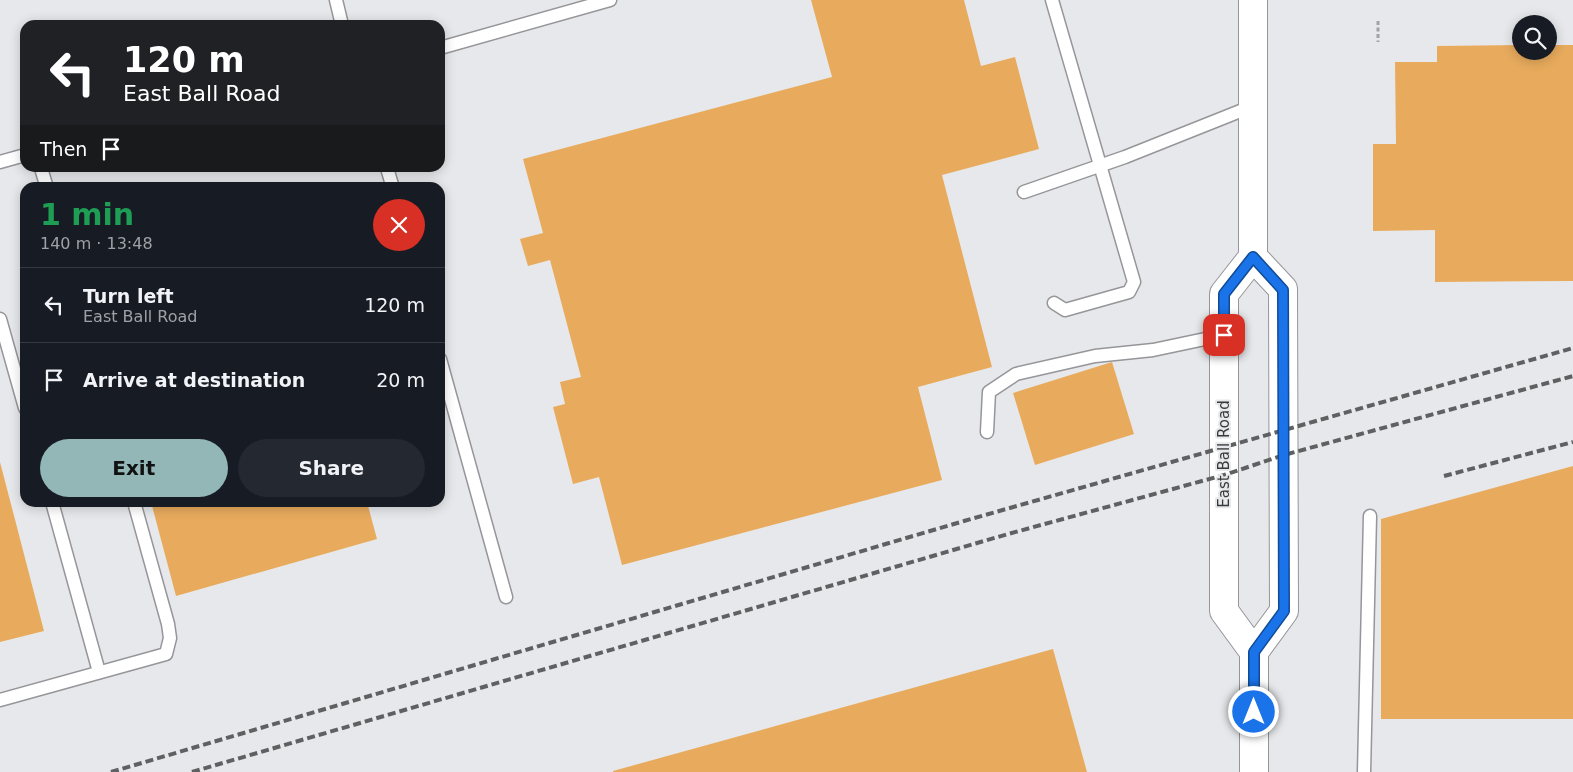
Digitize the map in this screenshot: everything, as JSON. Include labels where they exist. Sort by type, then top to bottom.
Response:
[{"type":"main road","points":[[1253,0],[1253,257],[1283,290],[1284,611],[1254,652],[1254,772]]},
{"type":"main road","name":"East Ball Road","points":[[1253,257],[1224,294],[1224,611],[1254,652]]},
{"type":"lane","points":[[336,0],[341,20]]},
{"type":"lane","points":[[445,47],[610,0]]},
{"type":"lane","points":[[1052,0],[1134,282],[1130,292],[1065,310],[1054,303]]},
{"type":"lane","points":[[1024,192],[1100,166],[1253,106]]},
{"type":"lane","points":[[0,162],[20,156]]},
{"type":"lane","points":[[0,319],[20,390]]},
{"type":"lane","points":[[987,432],[989,392],[1016,374],[1095,356],[1153,350],[1224,335]]},
{"type":"lane","points":[[445,377],[506,597]]},
{"type":"lane","points":[[53,507],[99,672]]},
{"type":"lane","points":[[0,700],[166,654],[170,638],[168,624],[135,507]]},
{"type":"lane","points":[[1364,772],[1370,516]]},
{"type":"path","points":[[1378,20],[1378,42]]},
{"type":"building","points":[[811,0],[964,0],[981,66],[1015,57],[1039,149],[942,175],[992,367],[918,387],[942,480],[622,565],[599,477],[573,484],[553,407],[565,404],[560,382],[581,377],[550,260],[528,266],[520,239],[543,233],[523,159],[832,77]]},
{"type":"building","points":[[1512,45],[1512,60],[1557,60],[1557,45],[1573,45],[1573,281],[1435,282],[1435,230],[1373,231],[1373,144],[1396,144],[1395,62],[1437,62],[1437,46]]},
{"type":"building","points":[[1112,362],[1134,434],[1035,465],[1013,393]]},
{"type":"building","points":[[0,462],[44,631],[0,642]]},
{"type":"building","points":[[1573,466],[1573,719],[1381,719],[1381,519]]},
{"type":"building","points":[[152,507],[368,507],[377,539],[176,596]]},
{"type":"building","points":[[1053,649],[1087,772],[613,772],[613,771]]},
{"type":"railway","points":[[111,772],[964,521],[1573,348]]},
{"type":"railway","points":[[192,772],[1008,534],[1224,475],[1284,455],[1573,376]]},
{"type":"railway","points":[[1444,476],[1573,442]]},
{"type":"route","points":[[1224,335],[1224,294],[1253,257],[1283,290],[1284,611],[1254,652],[1254,712]]}]
